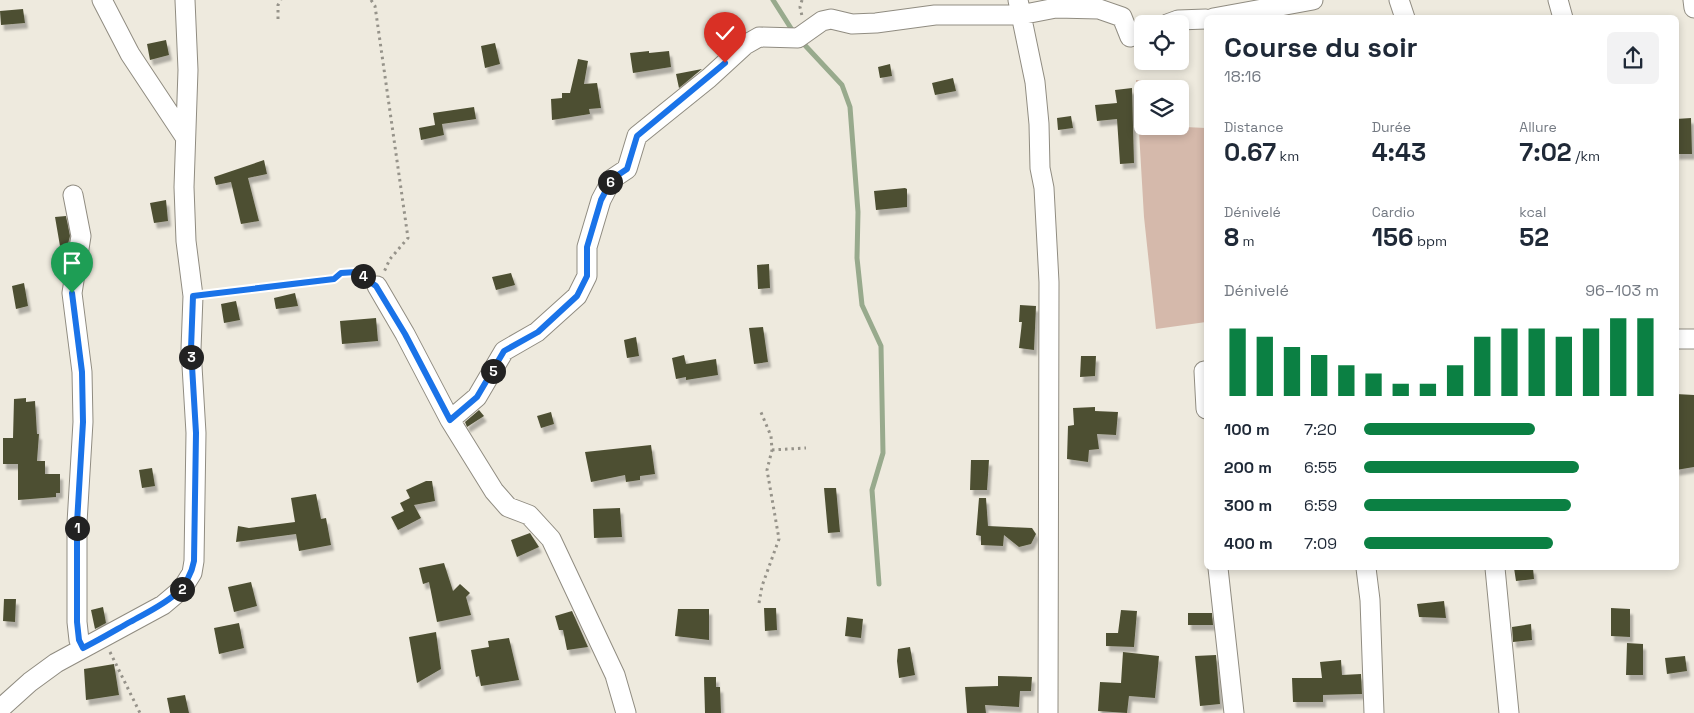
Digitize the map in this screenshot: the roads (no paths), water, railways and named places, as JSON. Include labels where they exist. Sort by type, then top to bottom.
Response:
[{"type":"street","points":[[102,0],[130,54],[184,137]]},
{"type":"street","points":[[0,709],[30,682],[83,648],[163,605],[182,589],[192,573],[194,561],[196,433],[191,349],[193,296],[186,241],[184,137],[188,70],[185,0]]},
{"type":"street","points":[[1230,15],[1314,0]]},
{"type":"street","points":[[1399,0],[1404,15]]},
{"type":"street","points":[[1558,0],[1562,15]]},
{"type":"street","points":[[1692,0],[1694,8]]},
{"type":"street","points":[[450,420],[477,397],[504,351],[538,332],[577,296],[587,276],[587,247],[601,200],[612,179],[627,169],[637,136],[709,78],[745,45],[759,37],[798,38],[822,21],[831,19],[852,24],[1019,8],[1099,9],[1122,17],[1130,37],[1134,36]]},
{"type":"street","points":[[1019,8],[1036,90],[1048,272],[1048,713]]},
{"type":"street","points":[[1189,19],[1204,18]]},
{"type":"street","points":[[73,195],[81,236],[72,293],[82,372],[83,422],[77,523],[77,622],[79,640],[83,648]]},
{"type":"street","points":[[376,286],[405,334],[450,420],[494,491],[508,507],[529,516],[551,539],[614,676],[626,713]]},
{"type":"street","points":[[1679,339],[1694,339]]},
{"type":"street","points":[[1218,570],[1234,713]]},
{"type":"street","points":[[1366,570],[1370,600],[1374,713]]},
{"type":"street","points":[[1495,570],[1509,713]]},
{"type":"waterway","points":[[773,0],[794,33]]},
{"type":"waterway","points":[[801,41],[842,85],[850,107],[858,212],[857,258],[862,305],[881,346],[883,453],[872,490],[879,584]]}]
